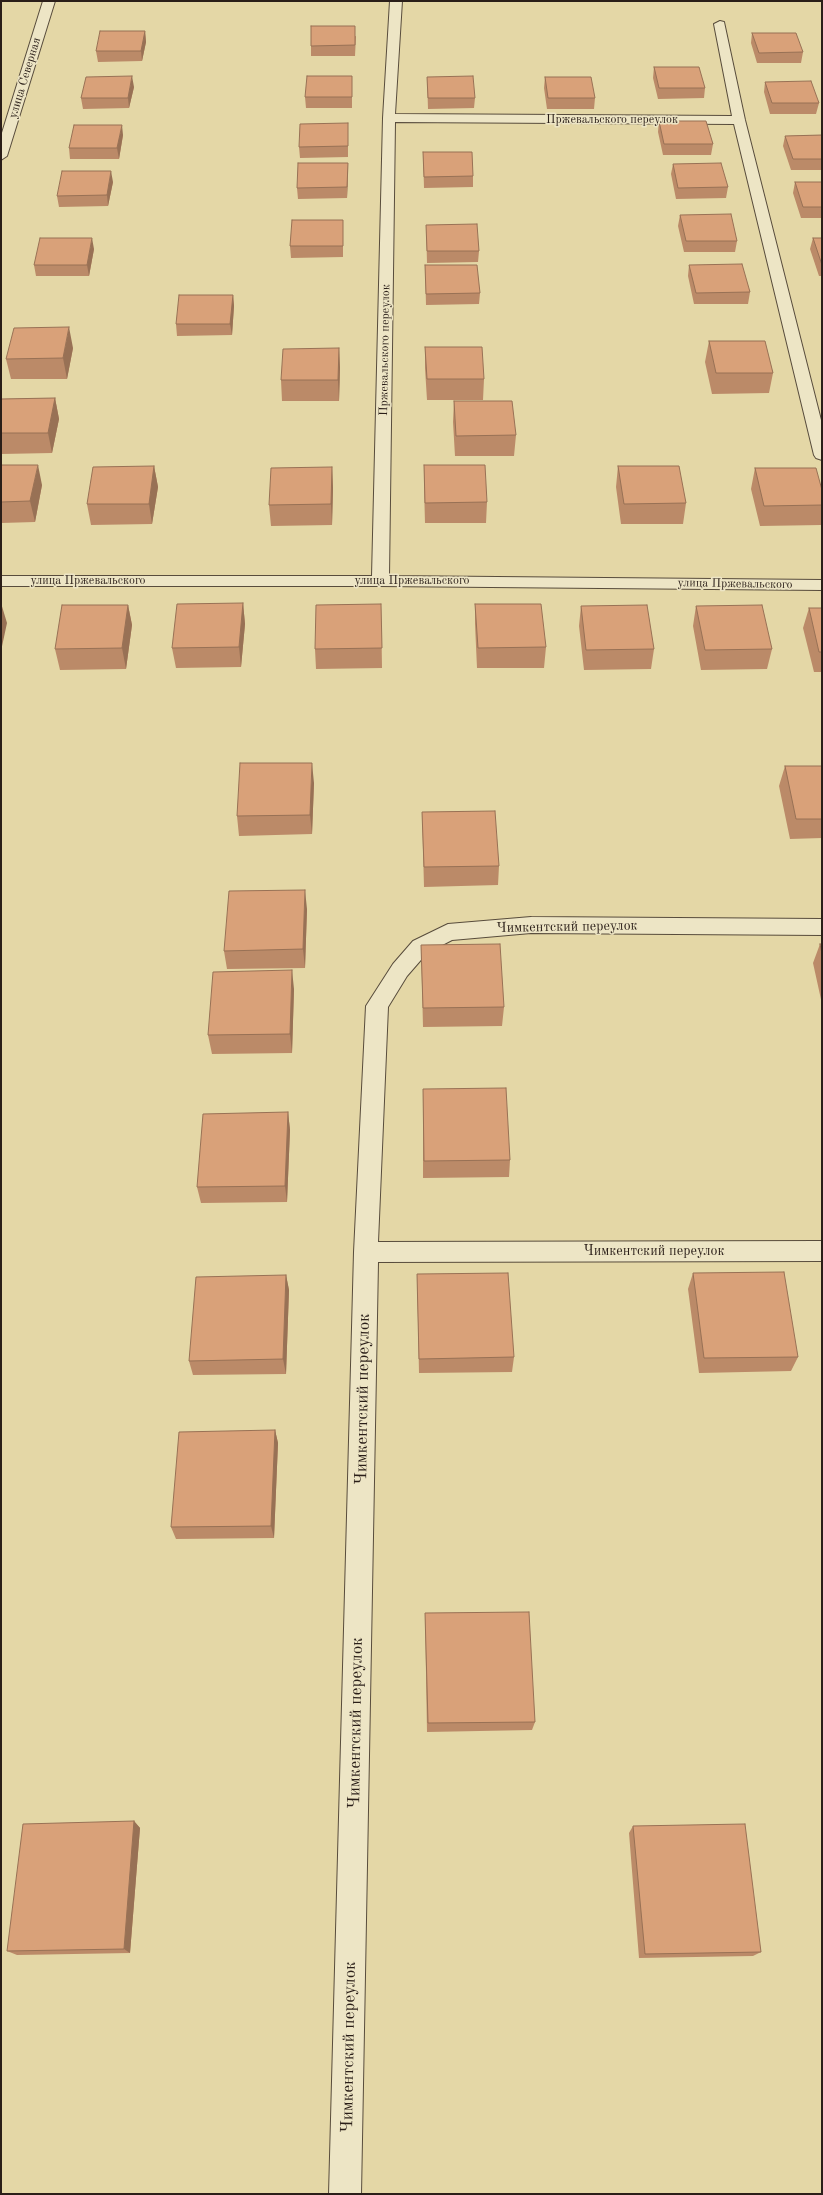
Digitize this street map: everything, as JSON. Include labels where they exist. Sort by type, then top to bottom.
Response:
[{"type":"street","name":"улица Северная","points":[[1,156],[6,127],[49,1]]},
{"type":"street","name":"Пржевальского переулок","points":[[380,581],[389,118],[396,1]]},
{"type":"street","points":[[720,24],[739,120],[822,455]]},
{"type":"street","name":"Пржевальского переулок","points":[[389,118],[739,120]]},
{"type":"street","name":"улица Пржевальского","points":[[1,581],[380,581],[822,585]]},
{"type":"street","name":"Чимкентский переулок","points":[[346,2194],[366,1252],[377,1006],[400,970],[420,948],[448,932],[531,925],[822,927]]},
{"type":"street","name":"Чимкентский переулок","points":[[366,1252],[822,1251]]},
{"type":"building","points":[[311,26],[355,26],[355,45],[311,46]]},
{"type":"building","points":[[100,31],[145,31],[141,51],[96,51]]},
{"type":"building","points":[[752,33],[796,33],[803,52],[759,53]]},
{"type":"building","points":[[654,67],[699,67],[705,88],[659,88]]},
{"type":"building","points":[[132,76],[128,98],[81,98],[86,77]]},
{"type":"building","points":[[307,76],[352,76],[352,97],[305,97]]},
{"type":"building","points":[[473,76],[475,98],[428,98],[427,77]]},
{"type":"building","points":[[545,77],[591,77],[595,98],[548,98]]},
{"type":"building","points":[[811,81],[819,103],[772,103],[765,82]]},
{"type":"building","points":[[659,121],[706,121],[713,144],[664,144]]},
{"type":"building","points":[[348,123],[348,146],[299,147],[300,124]]},
{"type":"building","points":[[74,125],[122,125],[117,148],[69,148]]},
{"type":"building","points":[[822,135],[822,159],[793,159],[785,136]]},
{"type":"building","points":[[423,152],[472,152],[473,176],[424,177]]},
{"type":"building","points":[[298,163],[348,163],[347,187],[297,188]]},
{"type":"building","points":[[721,163],[728,187],[678,188],[673,164]]},
{"type":"building","points":[[62,171],[111,171],[107,195],[57,196]]},
{"type":"building","points":[[795,182],[822,182],[822,207],[803,207]]},
{"type":"building","points":[[731,214],[737,241],[686,241],[680,215]]},
{"type":"building","points":[[292,220],[343,220],[343,246],[290,246]]},
{"type":"building","points":[[477,224],[479,251],[427,251],[426,225]]},
{"type":"building","points":[[40,238],[92,238],[87,265],[34,265]]},
{"type":"building","points":[[813,238],[822,238],[822,265]]},
{"type":"building","points":[[742,264],[750,292],[696,293],[689,265]]},
{"type":"building","points":[[425,265],[477,265],[480,293],[426,294]]},
{"type":"building","points":[[179,295],[233,295],[230,324],[176,324]]},
{"type":"building","points":[[69,327],[63,358],[6,359],[14,328]]},
{"type":"building","points":[[709,341],[765,341],[773,373],[716,373]]},
{"type":"building","points":[[425,347],[482,347],[484,379],[427,379]]},
{"type":"building","points":[[339,348],[338,380],[281,380],[283,349]]},
{"type":"building","points":[[55,398],[48,433],[1,433],[1,399]]},
{"type":"building","points":[[454,401],[512,401],[516,435],[456,436]]},
{"type":"building","points":[[1,465],[38,465],[30,501],[1,502]]},
{"type":"building","points":[[424,465],[485,465],[487,502],[425,503]]},
{"type":"building","points":[[154,466],[149,504],[87,504],[93,467]]},
{"type":"building","points":[[618,466],[679,466],[686,503],[624,504]]},
{"type":"building","points":[[332,467],[331,504],[269,505],[271,468]]},
{"type":"building","points":[[755,468],[816,468],[822,490],[822,505],[764,506]]},
{"type":"building","points":[[243,603],[239,647],[172,648],[177,604]]},
{"type":"building","points":[[381,604],[382,648],[315,649],[316,605]]},
{"type":"building","points":[[475,604],[541,604],[546,647],[478,648]]},
{"type":"building","points":[[62,605],[128,605],[122,648],[55,649]]},
{"type":"building","points":[[647,605],[654,649],[586,650],[581,606]]},
{"type":"building","points":[[762,605],[772,649],[705,650],[696,606]]},
{"type":"building","points":[[809,608],[822,608],[822,652],[819,652]]},
{"type":"building","points":[[240,763],[312,763],[310,815],[237,816]]},
{"type":"building","points":[[785,766],[822,766],[822,819],[796,819]]},
{"type":"building","points":[[495,811],[499,866],[424,867],[422,812]]},
{"type":"building","points":[[305,890],[303,949],[224,951],[229,891]]},
{"type":"building","points":[[500,944],[504,1007],[423,1008],[421,945]]},
{"type":"building","points":[[292,970],[290,1034],[208,1035],[213,972]]},
{"type":"building","points":[[506,1088],[510,1160],[424,1161],[423,1089]]},
{"type":"building","points":[[288,1112],[285,1186],[197,1187],[203,1114]]},
{"type":"building","points":[[784,1272],[798,1357],[704,1358],[693,1273]]},
{"type":"building","points":[[508,1273],[514,1357],[419,1359],[417,1274]]},
{"type":"building","points":[[286,1275],[283,1359],[189,1361],[196,1277]]},
{"type":"building","points":[[275,1430],[271,1526],[171,1527],[179,1432]]},
{"type":"building","points":[[529,1612],[535,1722],[428,1723],[425,1613]]},
{"type":"building","points":[[134,1821],[124,1949],[7,1951],[23,1824]]},
{"type":"building","points":[[745,1824],[761,1952],[645,1954],[633,1826]]}]
